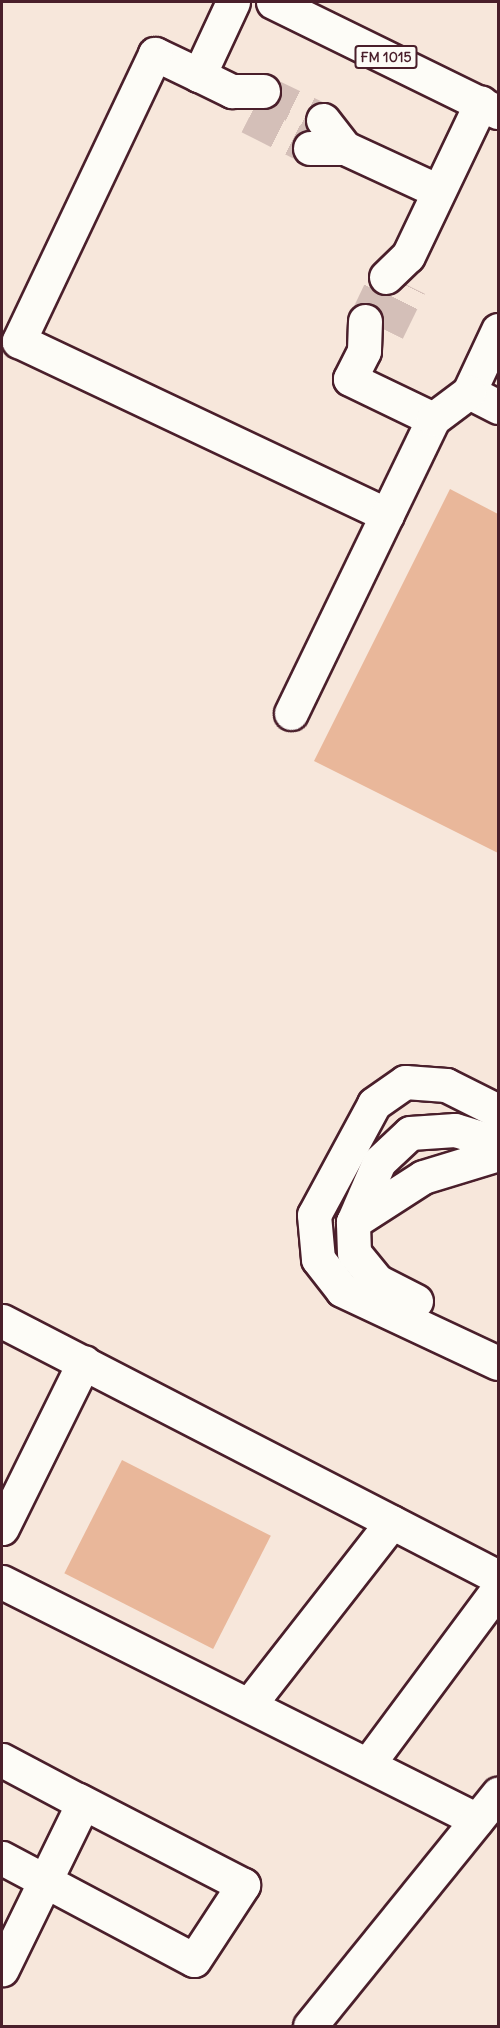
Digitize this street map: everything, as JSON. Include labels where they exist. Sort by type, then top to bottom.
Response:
[{"type":"main road","points":[[199,75],[233,2]]},
{"type":"main road","name":"FM 1015","points":[[273,2],[490,107]]},
{"type":"main road","points":[[248,100],[155,54],[19,340],[387,515]]},
{"type":"main road","points":[[401,273],[438,191],[490,107]]},
{"type":"main road","points":[[316,134],[438,191]]},
{"type":"main road","points":[[291,712],[434,419],[469,392],[498,330]]},
{"type":"main road","points":[[372,334],[350,379],[434,419]]},
{"type":"main road","points":[[469,392],[498,406]]},
{"type":"main road","points":[[498,1111],[446,1085],[405,1082],[374,1104],[315,1215],[318,1259],[342,1290],[498,1362]]},
{"type":"main road","points":[[498,1143],[455,1130],[410,1132],[379,1162],[353,1222],[354,1253],[376,1281],[498,1340]]},
{"type":"main road","points":[[353,1222],[423,1177],[498,1154]]},
{"type":"main road","points":[[2,1322],[498,1576]]},
{"type":"main road","points":[[2,1528],[84,1362]]},
{"type":"main road","points":[[249,1705],[392,1522]]},
{"type":"main road","points":[[2,1582],[477,1820]]},
{"type":"main road","points":[[368,1764],[498,1589]]},
{"type":"main road","points":[[2,1760],[243,1885],[194,1960],[2,1858]]},
{"type":"main road","points":[[310,2026],[498,1794]]},
{"type":"main road","points":[[2,1969],[83,1803],[78,1800]]},
{"type":"building","points":[[450,489],[498,514],[498,853],[314,761]]},
{"type":"building","points":[[122,1460],[271,1536],[213,1649],[64,1573]]},
{"type":"tunnel","points":[[263,91],[323,120]]},
{"type":"tunnel","points":[[249,117],[310,148]]},
{"type":"tunnel","points":[[365,321],[386,277]]},
{"type":"tunnel","points":[[388,331],[410,286]]}]
